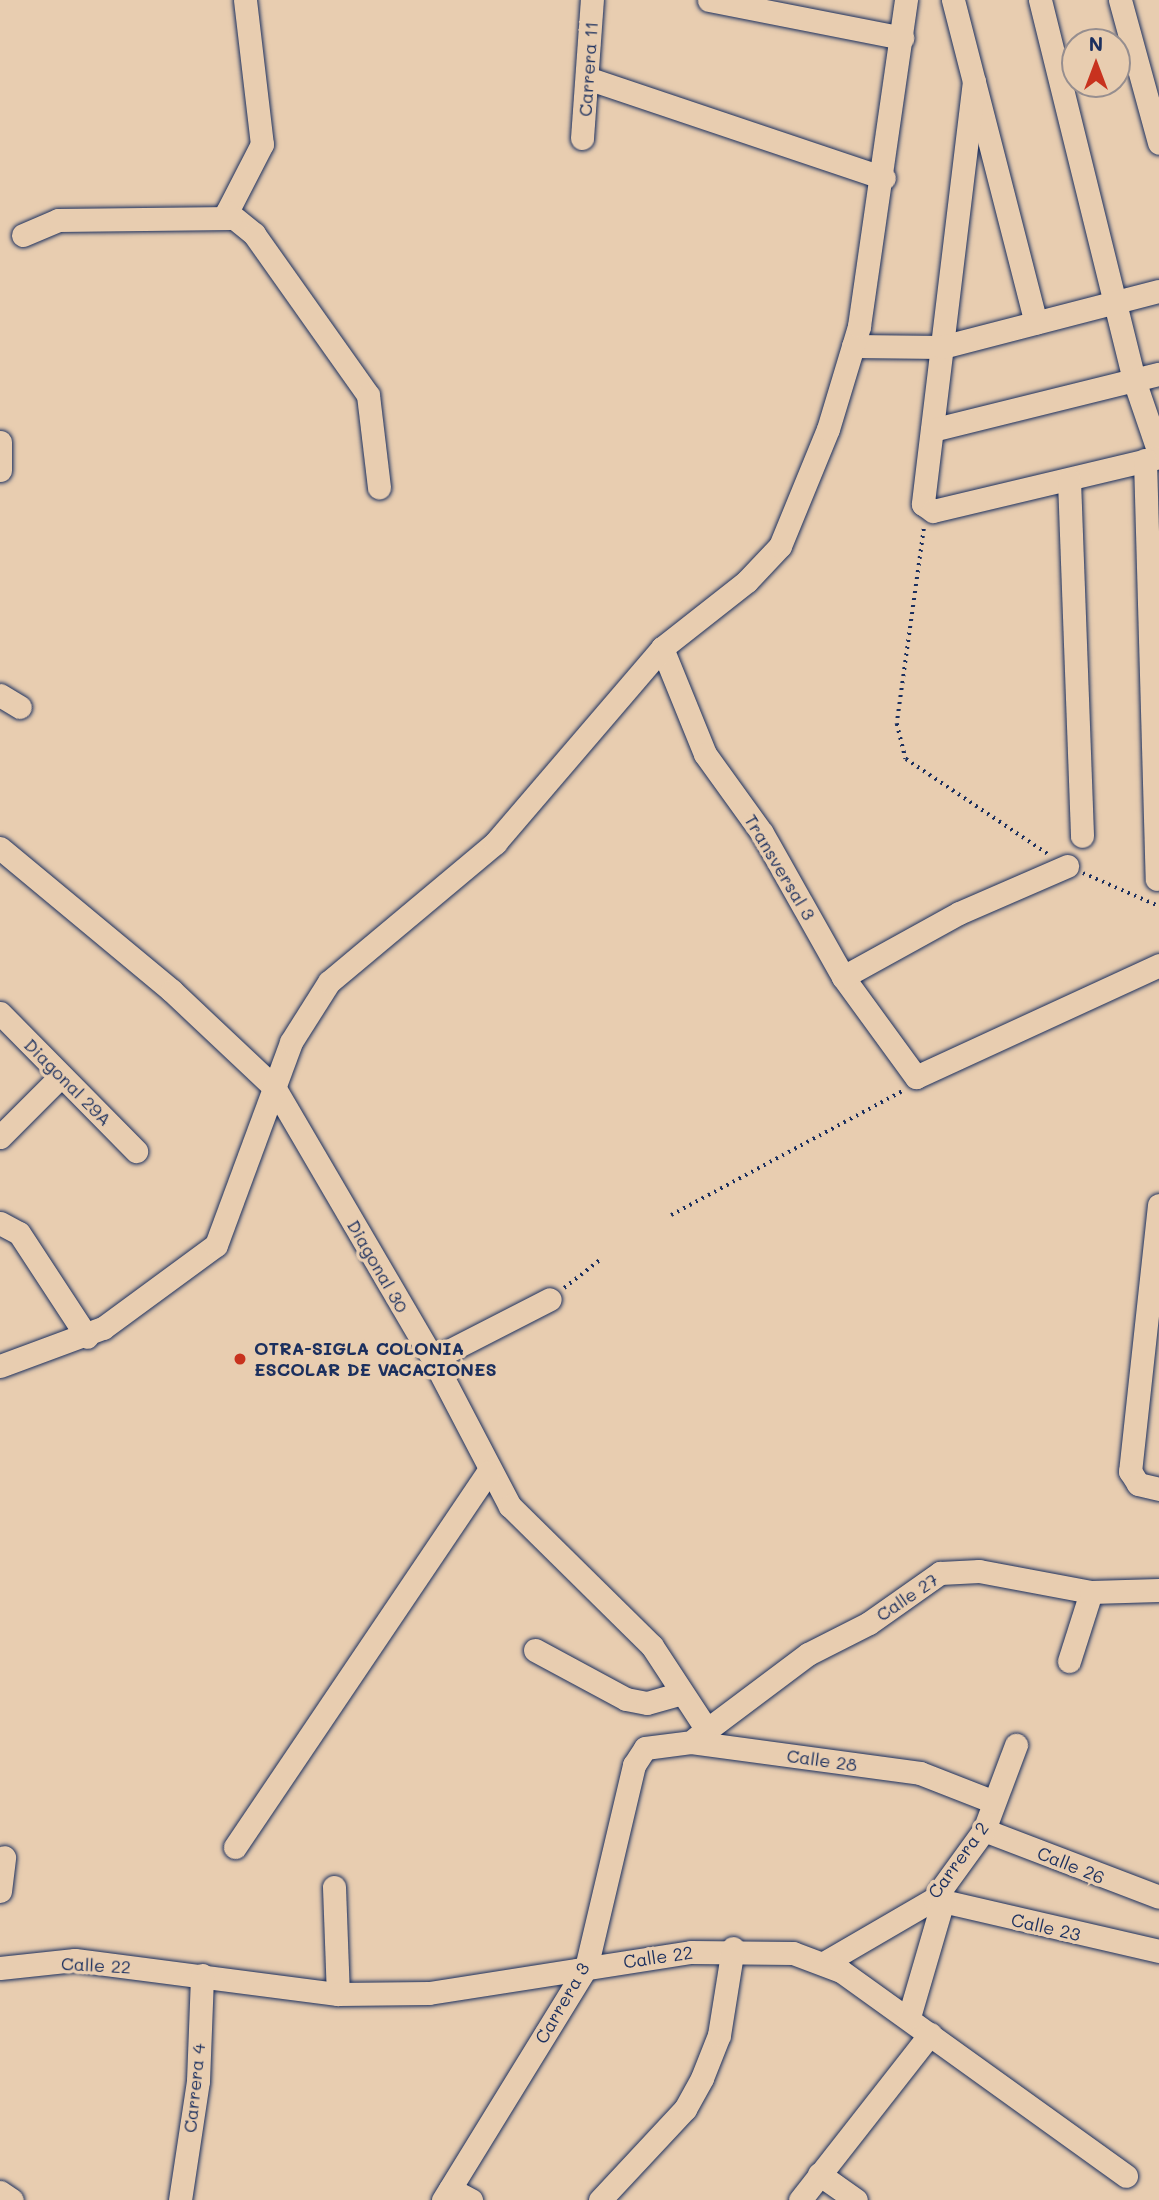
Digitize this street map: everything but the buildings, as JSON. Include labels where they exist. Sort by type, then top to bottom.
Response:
[{"type":"street","points":[[230,218],[229,197],[261,144],[246,0]]},
{"type":"street","name":"Carrera 11","points":[[582,138],[590,79],[592,0]]},
{"type":"street","points":[[709,0],[902,38]]},
{"type":"street","points":[[0,1366],[87,1337],[216,1245],[291,1042],[329,982],[495,843],[662,648],[747,581],[780,546],[828,429],[853,346],[884,178],[906,0]]},
{"type":"street","points":[[953,0],[1036,323]]},
{"type":"street","points":[[1040,0],[1154,457],[1157,879]]},
{"type":"street","points":[[1120,0],[1159,143]]},
{"type":"street","points":[[590,79],[884,178]]},
{"type":"street","points":[[974,81],[932,430],[926,509],[1069,480],[1154,457]]},
{"type":"street","points":[[23,235],[58,220],[230,218],[254,234],[368,395],[379,487]]},
{"type":"street","points":[[853,346],[942,347],[1159,291]]},
{"type":"street","points":[[932,430],[1159,374]]},
{"type":"street","points":[[0,442],[1,470]]},
{"type":"street","points":[[1069,480],[1082,836]]},
{"type":"street","name":"Transversal 3","points":[[662,648],[705,754],[762,832],[844,977],[916,1077]]},
{"type":"street","points":[[0,695],[20,707]]},
{"type":"street","name":"Diagonal 30","points":[[0,848],[172,991],[274,1087],[433,1359],[488,1472],[536,1536],[652,1646],[682,1693],[698,1734]]},
{"type":"street","points":[[844,977],[959,913],[1067,866]]},
{"type":"street","points":[[916,1077],[1159,965]]},
{"type":"street","name":"Diagonal 29A","points":[[0,1013],[136,1151]]},
{"type":"street","points":[[2,1131],[61,1076]]},
{"type":"street","points":[[1148,1487],[1130,1471],[1159,1205]]},
{"type":"street","points":[[0,1223],[19,1233],[87,1337]]},
{"type":"street","points":[[433,1359],[550,1299]]},
{"type":"street","points":[[234,1847],[303,1749],[488,1472]]},
{"type":"street","name":"Calle 27","points":[[698,1734],[940,1573],[979,1571],[1091,1592],[1159,1590]]},
{"type":"street","points":[[1069,1661],[1091,1592]]},
{"type":"street","points":[[535,1650],[626,1699],[647,1703],[682,1693]]},
{"type":"street","name":"Calle 28","points":[[645,1748],[698,1734],[920,1773],[994,1802]]},
{"type":"street","name":"Carrera 2","points":[[824,1963],[938,1900],[984,1830],[1016,1745]]},
{"type":"street","name":"Carrera 3","points":[[447,2194],[586,1968],[634,1765],[645,1748]]},
{"type":"street","name":"Calle 26","points":[[984,1830],[1159,1897]]},
{"type":"street","points":[[0,1891],[4,1857]]},
{"type":"street","points":[[334,1887],[338,1994]]},
{"type":"street","points":[[908,2017],[938,1900]]},
{"type":"street","name":"Calle 23","points":[[938,1900],[1159,1951]]},
{"type":"street","points":[[600,2200],[685,2109],[702,2078],[719,2035],[733,1948]]},
{"type":"street","name":"Calle 22","points":[[0,1968],[75,1960],[338,1994],[429,1993],[733,1948],[793,1952],[824,1963],[908,2017],[1126,2176]]},
{"type":"street","name":"Carrera 4","points":[[180,2200],[198,2081],[202,1975]]},
{"type":"street","points":[[800,2200],[930,2034]]},
{"type":"street","points":[[819,2174],[856,2200]]},
{"type":"street","points":[[0,2192],[12,2200]]},
{"type":"street","points":[[447,2194],[471,2200]]},
{"type":"path","points":[[926,509],[897,724],[906,759],[1067,866],[1159,906]]},
{"type":"path","points":[[671,1215],[884,1104],[916,1077]]},
{"type":"path","points":[[550,1299],[601,1259]]},
{"type":"place","name":"OTRA-SIGLA COLONIA ESCOLAR DE VACACIONES","points":[[240,1359]]}]
